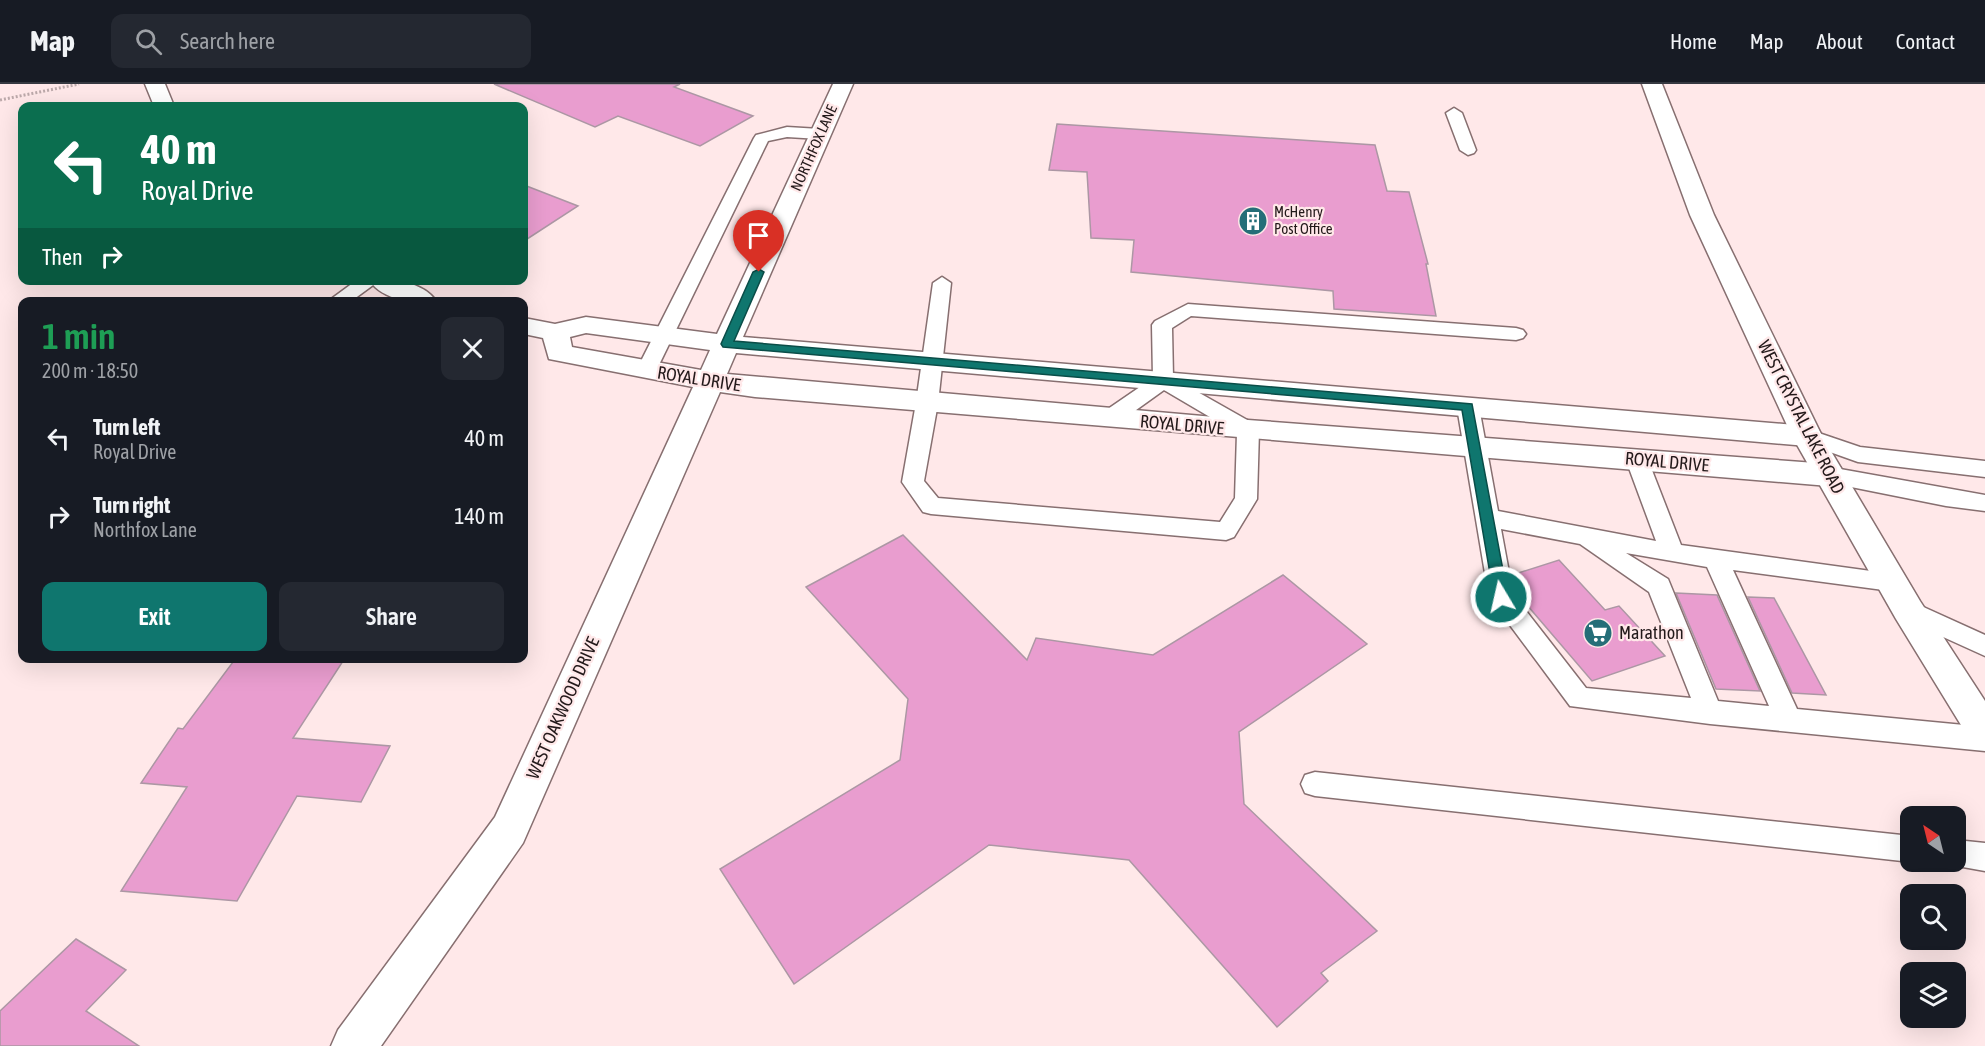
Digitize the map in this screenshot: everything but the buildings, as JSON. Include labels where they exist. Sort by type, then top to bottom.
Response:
[{"type":"street","points":[[155,84],[162,102]]},
{"type":"street","name":"NORTHFOX LANE","points":[[727,344],[843,84]]},
{"type":"street","name":"WEST CRYSTAL LAKE ROAD","points":[[1652,84],[1702,216],[1807,436],[1899,596],[1985,732]]},
{"type":"street","points":[[392,285],[414,297]]},
{"type":"street","name":"ROYAL DRIVE","points":[[528,327],[555,332],[586,325],[727,344],[1807,436]]},
{"type":"street","name":"ROYAL DRIVE","points":[[555,332],[559,353],[710,382],[1248,430],[1830,475]]},
{"type":"street","name":"WEST OAKWOOD DRIVE","points":[[354,1046],[509,830],[727,344]]},
{"type":"lane","points":[[1454,113],[1468,150]]},
{"type":"lane","points":[[646,371],[762,138],[787,132],[820,134]]},
{"type":"lane","points":[[942,283],[927,403],[913,482],[931,506],[1226,531],[1246,499],[1248,430],[1163,381]]},
{"type":"lane","points":[[344,297],[363,285]]},
{"type":"lane","points":[[1163,381],[1162,325],[1188,310],[1516,334]]},
{"type":"lane","points":[[1110,418],[1163,381]]},
{"type":"lane","points":[[1468,407],[1501,597],[1579,699],[1985,739]]},
{"type":"lane","points":[[1807,436],[1858,454],[1985,469]]},
{"type":"lane","points":[[1637,460],[1672,553]]},
{"type":"lane","points":[[1830,475],[1946,498],[1985,503]]},
{"type":"lane","points":[[1488,518],[1672,553],[1716,558],[1899,596],[1985,646]]},
{"type":"lane","points":[[1579,535],[1659,586],[1710,713]]},
{"type":"lane","points":[[1716,558],[1788,720]]},
{"type":"lane","points":[[1315,783],[1692,827],[1900,848]]},
{"type":"lane","points":[[1966,855],[1985,857]]},
{"type":"path","points":[[0,100],[79,84]]},
{"type":"place","name":"McHenry Post Office","points":[[1253,221]]},
{"type":"place","name":"Marathon","points":[[1598,633]]},
{"type":"route","points":[[759,272],[727,344],[1468,407],[1501,597]]}]
